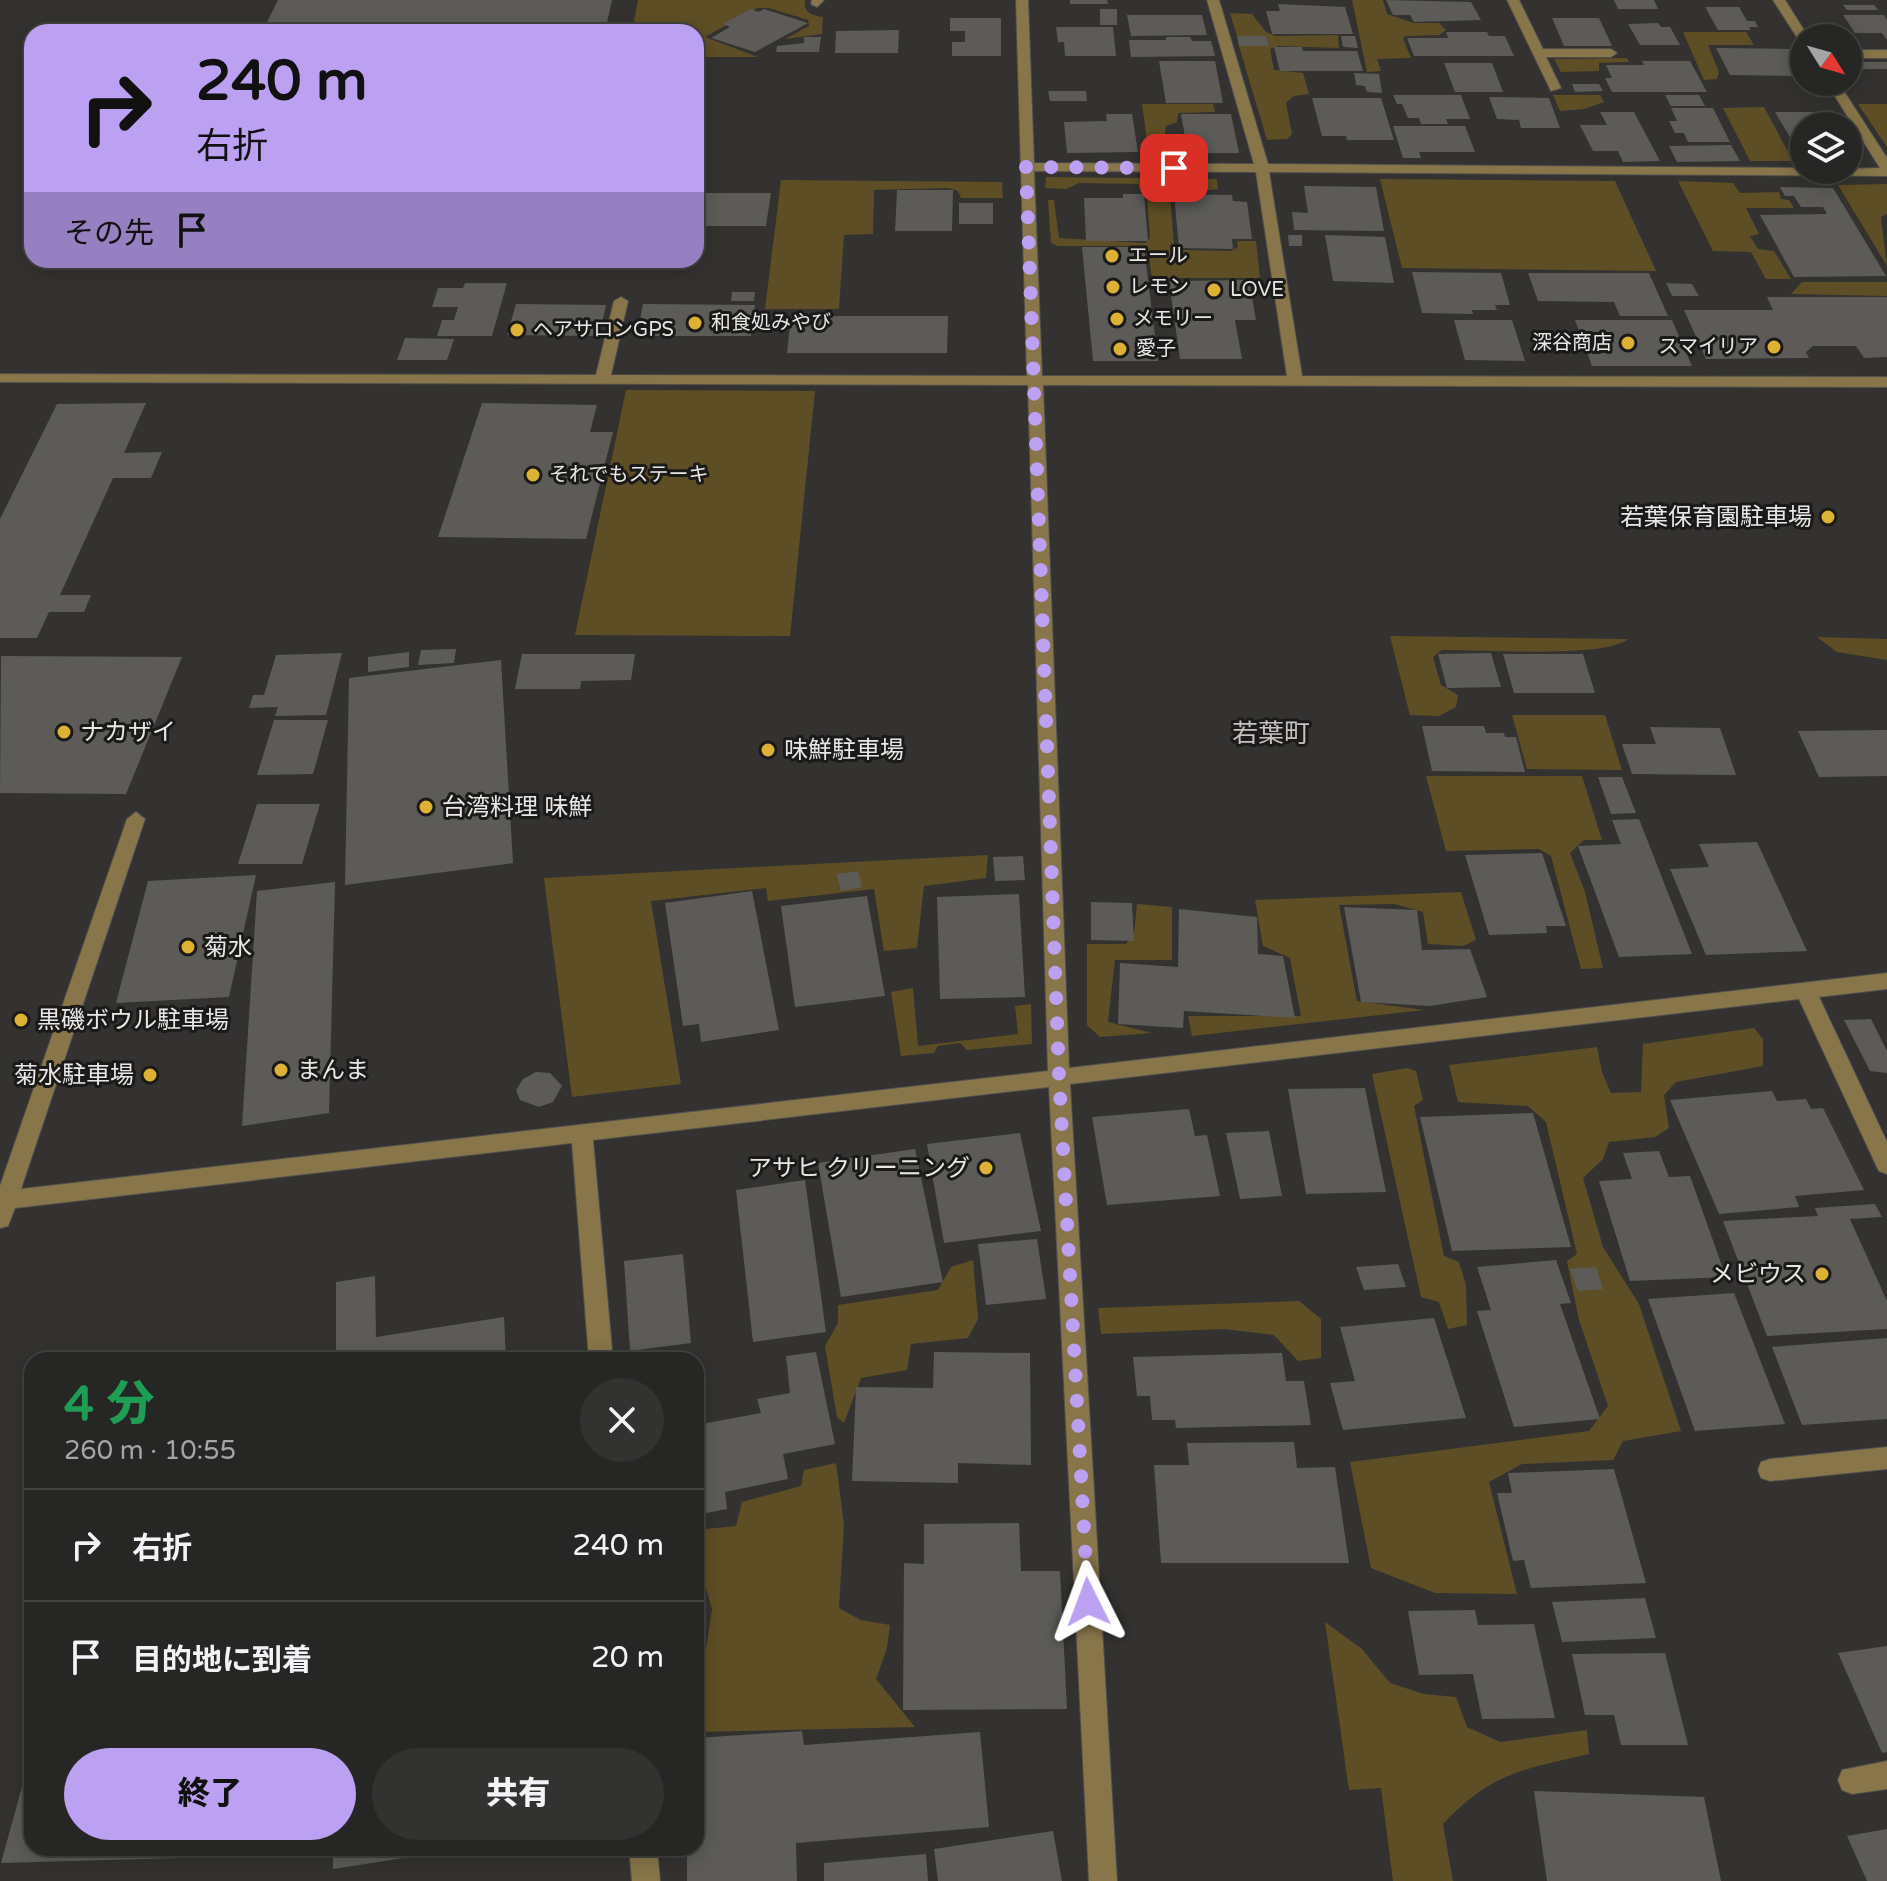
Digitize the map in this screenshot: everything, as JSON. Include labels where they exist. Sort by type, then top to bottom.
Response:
[{"type":"street","points":[[1022,0],[1059,1076],[1103,1881]]},
{"type":"street","points":[[1213,0],[1262,168],[1295,379]]},
{"type":"street","points":[[1513,0],[1555,88]]},
{"type":"street","points":[[1779,0],[1794,24]]},
{"type":"street","points":[[1538,53],[1611,53]]},
{"type":"street","points":[[1862,54],[1887,54]]},
{"type":"street","points":[[1841,96],[1887,170]]},
{"type":"street","points":[[1026,167],[1887,170]]},
{"type":"street","points":[[603,379],[621,301]]},
{"type":"street","points":[[0,378],[1887,382]]},
{"type":"street","points":[[136,819],[2,1207],[1059,1076],[1887,981]]},
{"type":"street","points":[[1806,991],[1887,1165]]},
{"type":"street","points":[[582,1135],[600,1352]]},
{"type":"street","points":[[1770,1470],[1887,1458]]},
{"type":"street","points":[[1852,1780],[1887,1775]]},
{"type":"street","points":[[644,1856],[646,1881]]},
{"type":"shaded area","points":[[638,0],[805,0],[807,11],[823,17],[822,34],[785,39],[809,26],[808,20],[769,8],[757,8],[705,37],[758,57],[704,57],[704,24],[634,24]]},
{"type":"shaded area","points":[[1352,0],[1383,0],[1387,14],[1414,23],[1439,23],[1446,30],[1439,35],[1406,36],[1403,38],[1411,58],[1377,59],[1381,71],[1367,72]]},
{"type":"shaded area","points":[[1230,13],[1252,14],[1266,32],[1276,36],[1338,35],[1339,48],[1278,46],[1270,49],[1274,70],[1303,73],[1309,94],[1294,96],[1286,103],[1292,134],[1287,139],[1267,140],[1239,46],[1269,46],[1266,36],[1237,36]]},
{"type":"shaded area","points":[[1683,32],[1746,32],[1754,45],[1708,45],[1719,72],[1717,79],[1704,80]]},
{"type":"shaded area","points":[[1627,58],[1629,62],[1599,63],[1599,71],[1561,72],[1554,59]]},
{"type":"shaded area","points":[[1553,95],[1600,95],[1604,102],[1584,109],[1560,111]]},
{"type":"shaded area","points":[[1142,104],[1213,104],[1215,112],[1178,113],[1177,122],[1166,126],[1164,141],[1147,141]]},
{"type":"shaded area","points":[[1858,104],[1887,104],[1887,147]]},
{"type":"shaded area","points":[[1764,107],[1790,155],[1790,161],[1750,161],[1723,108]]},
{"type":"shaded area","points":[[1046,177],[1217,179],[1218,189],[1170,195],[1174,246],[1184,250],[1231,251],[1238,247],[1237,241],[1256,241],[1260,278],[1152,278],[1148,250],[1144,246],[1058,246],[1051,243],[1048,200],[1054,200],[1059,238],[1145,243],[1150,238],[1147,196],[1138,184],[1079,183],[1066,189],[1045,188]]},
{"type":"shaded area","points":[[1380,179],[1615,181],[1656,271],[1402,268]]},
{"type":"shaded area","points":[[781,180],[1002,182],[1003,198],[961,198],[958,191],[949,188],[874,190],[873,234],[844,235],[839,309],[765,309]]},
{"type":"shaded area","points":[[1678,181],[1733,183],[1740,193],[1779,192],[1781,199],[1789,200],[1794,208],[1746,208],[1759,234],[1750,236],[1758,249],[1774,251],[1791,279],[1766,279],[1751,252],[1713,251]]},
{"type":"shaded area","points":[[1887,184],[1887,214],[1881,217],[1887,266],[1838,185]]},
{"type":"shaded area","points":[[1802,282],[1887,282],[1887,296],[1791,294]]},
{"type":"shaded area","points":[[626,390],[815,391],[790,636],[575,635]]},
{"type":"shaded area","points":[[1390,636],[1628,639],[1615,645],[1568,651],[1442,650],[1433,657],[1441,685],[1458,695],[1456,707],[1439,716],[1410,715]]},
{"type":"shaded area","points":[[1817,637],[1887,639],[1887,660],[1837,652]]},
{"type":"shaded area","points":[[1512,715],[1605,715],[1622,770],[1527,769]]},
{"type":"shaded area","points":[[1426,776],[1582,776],[1602,840],[1584,840],[1570,853],[1585,892],[1603,968],[1581,969],[1551,856],[1539,849],[1446,851]]},
{"type":"shaded area","points":[[988,855],[986,878],[924,886],[917,948],[884,951],[874,889],[768,901],[766,888],[651,901],[681,1084],[572,1097],[544,878]]},
{"type":"shaded area","points":[[1461,892],[1476,940],[1463,946],[1428,944],[1423,912],[1395,904],[1339,905],[1357,1001],[1424,1010],[1192,1036],[1188,1016],[1301,1016],[1290,958],[1263,946],[1255,900]]},
{"type":"shaded area","points":[[1137,904],[1172,907],[1172,960],[1115,960],[1108,1022],[1152,1033],[1100,1037],[1087,1025],[1087,944],[1126,944],[1134,934]]},
{"type":"shaded area","points":[[913,988],[918,1046],[1018,1034],[1015,1006],[1031,1004],[1032,1044],[967,1050],[960,1043],[938,1046],[934,1053],[901,1056],[891,992]]},
{"type":"shaded area","points":[[1754,1028],[1763,1039],[1763,1066],[1676,1082],[1664,1095],[1669,1128],[1655,1137],[1609,1142],[1603,1159],[1583,1178],[1603,1247],[1639,1304],[1681,1431],[1623,1441],[1613,1460],[1522,1464],[1489,1482],[1517,1594],[1435,1593],[1371,1568],[1350,1462],[1589,1431],[1608,1406],[1579,1320],[1567,1261],[1577,1254],[1546,1122],[1528,1106],[1458,1102],[1449,1065],[1597,1047],[1602,1072],[1611,1093],[1641,1092],[1643,1044]]},
{"type":"shaded area","points":[[1407,1068],[1416,1071],[1423,1100],[1414,1106],[1444,1256],[1459,1262],[1466,1285],[1467,1325],[1448,1329],[1439,1302],[1421,1297],[1372,1074]]},
{"type":"shaded area","points":[[973,1260],[978,1319],[968,1338],[911,1344],[907,1370],[861,1378],[844,1423],[837,1417],[825,1346],[838,1323],[838,1305],[938,1290],[951,1267]]},
{"type":"shaded area","points":[[1299,1301],[1321,1319],[1321,1358],[1298,1361],[1274,1335],[1224,1329],[1101,1334],[1098,1308]]},
{"type":"shaded area","points":[[836,1463],[844,1525],[839,1608],[861,1620],[890,1625],[887,1648],[876,1679],[915,1727],[704,1732],[704,1657],[712,1609],[704,1581],[704,1529],[736,1526],[742,1502],[801,1486],[804,1470]]},
{"type":"shaded area","points":[[1325,1622],[1362,1649],[1390,1683],[1424,1694],[1456,1697],[1467,1727],[1500,1742],[1587,1730],[1589,1754],[1509,1776],[1477,1793],[1461,1807],[1443,1824],[1453,1881],[1393,1881],[1381,1788],[1349,1790]]},
{"type":"building","points":[[278,0],[612,0],[607,24],[266,24]]},
{"type":"building","points":[[1070,0],[1107,0],[1108,4],[1070,4]]},
{"type":"building","points":[[1386,0],[1471,2],[1481,20],[1414,22],[1410,15],[1393,15]]},
{"type":"building","points":[[1614,0],[1654,0],[1658,9],[1618,9]]},
{"type":"building","points":[[1278,4],[1345,7],[1353,34],[1272,34],[1266,11],[1280,11]]},
{"type":"building","points":[[1843,5],[1874,5],[1878,10],[1847,10]]},
{"type":"building","points":[[1705,7],[1739,7],[1747,21],[1755,21],[1758,27],[1749,27],[1751,30],[1718,30]]},
{"type":"building","points":[[751,9],[758,12],[764,9],[808,23],[755,52],[711,38],[730,27],[723,24]]},
{"type":"building","points":[[1100,9],[1117,9],[1117,25],[1100,25]]},
{"type":"building","points":[[1127,15],[1202,15],[1207,35],[1131,36]]},
{"type":"building","points":[[1843,15],[1884,15],[1887,40],[1882,33],[1862,33],[1862,24],[1849,24]]},
{"type":"building","points":[[950,18],[1001,18],[1001,56],[952,56],[952,42],[965,42],[965,31],[950,31]]},
{"type":"building","points":[[1552,18],[1599,18],[1612,46],[1564,46]]},
{"type":"building","points":[[1658,23],[1661,27],[1670,27],[1680,45],[1640,45],[1628,24]]},
{"type":"building","points":[[1056,27],[1113,27],[1116,56],[1065,56],[1064,42],[1058,42]]},
{"type":"building","points":[[899,30],[898,53],[835,53],[836,31]]},
{"type":"building","points":[[1446,32],[1487,32],[1489,36],[1505,36],[1514,56],[1414,56],[1407,38],[1448,38]]},
{"type":"building","points":[[1237,36],[1266,36],[1269,46],[1239,46]]},
{"type":"building","points":[[1341,36],[1355,36],[1358,48],[1343,47]]},
{"type":"building","points":[[804,37],[821,37],[819,52],[776,52],[777,46],[804,43]]},
{"type":"building","points":[[1166,37],[1211,41],[1215,56],[1131,57],[1129,40],[1166,40]]},
{"type":"building","points":[[1274,47],[1302,47],[1303,51],[1357,51],[1363,71],[1280,71]]},
{"type":"building","points":[[1716,48],[1790,49],[1790,76],[1730,75]]},
{"type":"building","points":[[1159,61],[1215,61],[1223,103],[1166,103]]},
{"type":"building","points":[[1642,61],[1690,61],[1707,92],[1612,92],[1605,78],[1612,78],[1606,65],[1644,65]]},
{"type":"building","points":[[1862,62],[1887,62],[1887,69],[1862,69]]},
{"type":"building","points":[[1444,63],[1492,63],[1503,92],[1455,92]]},
{"type":"building","points":[[1354,73],[1379,74],[1382,93],[1367,92],[1365,86],[1356,85]]},
{"type":"building","points":[[1572,84],[1599,84],[1603,91],[1575,92]]},
{"type":"building","points":[[1048,91],[1086,91],[1087,101],[1050,101]]},
{"type":"building","points":[[1393,95],[1461,95],[1470,119],[1446,119],[1448,124],[1421,124],[1419,118],[1408,118],[1402,104],[1397,104]]},
{"type":"building","points":[[1665,95],[1699,95],[1705,106],[1671,106]]},
{"type":"building","points":[[1489,97],[1549,98],[1560,128],[1521,128],[1519,120],[1497,119]]},
{"type":"building","points":[[1312,98],[1381,98],[1394,140],[1347,140],[1346,136],[1322,136]]},
{"type":"building","points":[[1671,108],[1713,108],[1730,142],[1688,142],[1684,133],[1675,133],[1669,121],[1677,121]]},
{"type":"building","points":[[1600,112],[1634,112],[1660,161],[1623,162],[1618,151],[1593,151],[1580,125],[1607,125]]},
{"type":"building","points":[[1775,112],[1790,112],[1790,137]]},
{"type":"building","points":[[1106,114],[1132,114],[1138,152],[1067,153],[1064,122],[1107,121]]},
{"type":"building","points":[[1181,114],[1231,114],[1239,153],[1203,153],[1202,148],[1187,148]]},
{"type":"building","points":[[1393,126],[1465,126],[1475,152],[1419,152],[1421,158],[1403,158]]},
{"type":"building","points":[[1153,142],[1176,143],[1177,156],[1155,156]]},
{"type":"building","points":[[1731,145],[1740,161],[1677,162],[1669,146]]},
{"type":"building","points":[[1304,186],[1376,187],[1384,231],[1294,230],[1292,212],[1308,213]]},
{"type":"building","points":[[1780,187],[1833,188],[1886,276],[1794,277],[1760,215],[1827,214],[1823,207],[1801,207],[1794,196],[1785,196]]},
{"type":"building","points":[[897,190],[953,190],[952,231],[895,231]]},
{"type":"building","points":[[704,193],[771,193],[766,226],[704,226]]},
{"type":"building","points":[[1123,194],[1144,194],[1148,241],[1086,241],[1084,198],[1123,198]]},
{"type":"building","points":[[1174,194],[1232,195],[1233,201],[1247,202],[1252,239],[1232,239],[1233,249],[1179,248]]},
{"type":"building","points":[[959,203],[993,203],[993,224],[959,224]]},
{"type":"building","points":[[1288,235],[1302,235],[1302,246],[1289,246]]},
{"type":"building","points":[[1325,235],[1385,237],[1394,283],[1333,281]]},
{"type":"building","points":[[1082,247],[1144,247],[1158,361],[1093,361]]},
{"type":"building","points":[[1412,272],[1501,273],[1510,305],[1495,305],[1497,310],[1472,310],[1473,314],[1422,313]]},
{"type":"building","points":[[1528,273],[1649,273],[1668,316],[1620,316],[1614,302],[1538,301]]},
{"type":"building","points":[[1249,280],[1256,320],[1235,320],[1242,359],[1180,359],[1169,281]]},
{"type":"building","points":[[465,283],[507,283],[492,336],[437,336],[442,320],[454,320],[458,307],[432,307],[438,288],[463,288]]},
{"type":"building","points":[[1666,283],[1692,284],[1699,296],[1672,296]]},
{"type":"building","points":[[732,292],[755,292],[754,301],[731,301]]},
{"type":"building","points":[[1767,297],[1887,297],[1887,357],[1864,358],[1856,346],[1813,346],[1806,352],[1809,358],[1706,359],[1684,310],[1773,310]]},
{"type":"building","points":[[516,304],[606,305],[599,336],[507,335]]},
{"type":"building","points":[[643,304],[755,305],[751,336],[637,336]]},
{"type":"building","points":[[791,316],[948,316],[947,353],[787,353]]},
{"type":"building","points":[[1454,320],[1512,320],[1525,361],[1465,360]]},
{"type":"building","points":[[1575,320],[1672,320],[1692,366],[1592,366]]},
{"type":"building","points":[[405,338],[454,339],[447,360],[397,360]]},
{"type":"building","points":[[146,403],[124,453],[162,452],[151,478],[113,478],[60,595],[91,595],[84,612],[49,612],[37,638],[0,638],[0,519],[57,404]]},
{"type":"building","points":[[482,403],[597,405],[590,432],[613,432],[586,539],[438,537]]},
{"type":"building","points":[[456,649],[454,663],[418,665],[421,650]]},
{"type":"building","points":[[409,652],[409,667],[368,672],[368,657]]},
{"type":"building","points":[[342,653],[326,715],[275,716],[278,707],[249,708],[253,695],[264,695],[276,655]]},
{"type":"building","points":[[1491,653],[1501,687],[1447,688],[1438,654]]},
{"type":"building","points":[[522,654],[635,654],[631,680],[581,681],[580,689],[515,689]]},
{"type":"building","points":[[1503,654],[1583,654],[1595,693],[1514,693]]},
{"type":"building","points":[[1,656],[182,657],[126,794],[0,793]]},
{"type":"building","points":[[501,660],[513,863],[345,885],[349,678]]},
{"type":"building","points":[[274,720],[328,720],[313,774],[257,775]]},
{"type":"building","points":[[1422,726],[1484,726],[1486,733],[1516,737],[1525,772],[1432,771]]},
{"type":"building","points":[[1650,727],[1720,728],[1736,775],[1632,774],[1622,744],[1656,744]]},
{"type":"building","points":[[1887,730],[1887,776],[1819,777],[1798,731]]},
{"type":"building","points":[[1598,777],[1622,777],[1636,813],[1611,814]]},
{"type":"building","points":[[257,804],[320,804],[302,864],[238,864]]},
{"type":"building","points":[[1639,819],[1692,954],[1619,957],[1578,846],[1621,844],[1612,820]]},
{"type":"building","points":[[1757,842],[1807,951],[1706,955],[1670,869],[1709,867],[1699,844]]},
{"type":"building","points":[[1542,853],[1566,926],[1546,926],[1547,933],[1489,935],[1465,855]]},
{"type":"building","points":[[1023,856],[1025,880],[995,881],[993,857]]},
{"type":"building","points":[[858,871],[862,887],[841,891],[837,874]]},
{"type":"building","points":[[256,875],[229,997],[116,1003],[148,881]]},
{"type":"building","points":[[335,882],[329,1113],[242,1126],[257,891]]},
{"type":"building","points":[[752,891],[779,1030],[701,1042],[699,1024],[683,1026],[665,903]]},
{"type":"building","points":[[1019,894],[1025,997],[940,999],[937,897]]},
{"type":"building","points":[[867,896],[885,996],[795,1007],[781,906]]},
{"type":"building","points":[[1091,902],[1132,903],[1134,941],[1091,940]]},
{"type":"building","points":[[1344,907],[1417,910],[1422,950],[1470,949],[1487,997],[1430,1006],[1361,1002]]},
{"type":"building","points":[[1179,909],[1257,917],[1258,954],[1283,956],[1295,1018],[1184,1011],[1183,1028],[1118,1024],[1120,963],[1178,967]]},
{"type":"building","points":[[1871,1019],[1887,1051],[1887,1073],[1870,1071],[1844,1020]]},
{"type":"building","points":[[536,1072],[550,1073],[562,1086],[553,1102],[539,1107],[520,1100],[516,1090],[523,1079]]},
{"type":"building","points":[[1365,1088],[1386,1192],[1306,1194],[1288,1089]]},
{"type":"building","points":[[1772,1091],[1777,1101],[1806,1099],[1811,1109],[1823,1108],[1864,1190],[1795,1196],[1799,1207],[1719,1214],[1670,1100]]},
{"type":"building","points":[[1189,1109],[1195,1136],[1207,1135],[1220,1196],[1107,1205],[1092,1117]]},
{"type":"building","points":[[1533,1113],[1571,1247],[1452,1251],[1420,1117]]},
{"type":"building","points":[[1269,1131],[1282,1196],[1240,1199],[1226,1133]]},
{"type":"building","points":[[1020,1133],[1041,1231],[944,1243],[927,1144]]},
{"type":"building","points":[[915,1149],[943,1282],[841,1297],[818,1163]]},
{"type":"building","points":[[1659,1151],[1669,1177],[1690,1176],[1726,1277],[1630,1281],[1599,1181],[1632,1179],[1623,1153]]},
{"type":"building","points":[[805,1180],[826,1332],[753,1342],[736,1190]]},
{"type":"building","points":[[1875,1204],[1882,1217],[1850,1219],[1887,1301],[1887,1329],[1767,1336],[1723,1221],[1818,1216],[1815,1208]]},
{"type":"building","points":[[1037,1239],[1046,1299],[986,1305],[978,1244]]},
{"type":"building","points":[[683,1254],[691,1343],[630,1351],[624,1261]]},
{"type":"building","points":[[1556,1260],[1571,1303],[1560,1304],[1600,1419],[1514,1427],[1477,1311],[1491,1310],[1477,1267]]},
{"type":"building","points":[[1398,1264],[1406,1287],[1364,1290],[1356,1267]]},
{"type":"building","points":[[1596,1267],[1603,1289],[1578,1291],[1570,1269]]},
{"type":"building","points":[[375,1276],[376,1337],[504,1317],[506,1352],[336,1352],[336,1282]]},
{"type":"building","points":[[1734,1293],[1785,1424],[1695,1431],[1648,1299]]},
{"type":"building","points":[[1434,1318],[1466,1418],[1343,1430],[1330,1383],[1355,1381],[1340,1327]]},
{"type":"building","points":[[1887,1338],[1887,1419],[1802,1425],[1772,1347]]},
{"type":"building","points":[[816,1352],[835,1444],[783,1454],[788,1479],[725,1492],[727,1509],[704,1513],[704,1424],[761,1413],[757,1399],[790,1393],[786,1356]]},
{"type":"building","points":[[934,1352],[1030,1353],[1031,1465],[958,1463],[958,1483],[852,1481],[856,1387],[933,1388]]},
{"type":"building","points":[[1282,1353],[1286,1381],[1304,1381],[1311,1425],[1176,1428],[1175,1420],[1152,1420],[1150,1396],[1137,1396],[1133,1357]]},
{"type":"building","points":[[1294,1442],[1297,1468],[1335,1467],[1349,1563],[1161,1563],[1154,1465],[1189,1465],[1187,1443]]},
{"type":"building","points":[[1614,1469],[1646,1583],[1531,1588],[1524,1560],[1513,1561],[1497,1493],[1512,1493],[1508,1473]]},
{"type":"building","points":[[1019,1523],[1021,1571],[1060,1571],[1067,1709],[903,1710],[904,1563],[924,1564],[924,1524]]},
{"type":"building","points":[[1645,1598],[1656,1638],[1562,1642],[1552,1602]]},
{"type":"building","points":[[1475,1610],[1478,1625],[1534,1624],[1555,1718],[1482,1719],[1473,1674],[1419,1675],[1408,1611]]},
{"type":"building","points":[[1887,1646],[1887,1752],[1882,1753],[1838,1653]]},
{"type":"building","points":[[1665,1653],[1688,1745],[1621,1745],[1614,1715],[1585,1715],[1572,1654]]},
{"type":"building","points":[[802,1731],[804,1745],[980,1732],[989,1827],[796,1843],[797,1881],[687,1881],[687,1856],[704,1856],[704,1737]]},
{"type":"building","points":[[24,1779],[24,1856],[252,1856],[1,1863]]},
{"type":"building","points":[[1534,1791],[1704,1797],[1721,1881],[1547,1881]]},
{"type":"building","points":[[1887,1829],[1887,1881],[1867,1881],[1847,1836]]},
{"type":"building","points":[[1053,1831],[1062,1881],[938,1881],[934,1849]]},
{"type":"building","points":[[926,1854],[928,1881],[824,1881],[824,1863]]},
{"type":"building","points":[[333,1856],[416,1856],[333,1869]]},
{"type":"place","name":"エール","points":[[1112,256]]},
{"type":"place","name":"レモン","points":[[1113,287]]},
{"type":"place","name":"LOVE","points":[[1214,290]]},
{"type":"place","name":"メモリー","points":[[1117,319]]},
{"type":"place","name":"和食処みやび","points":[[695,323]]},
{"type":"place","name":"ヘアサロンGPS","points":[[517,330]]},
{"type":"place","name":"深谷商店","points":[[1628,343]]},
{"type":"place","name":"スマイリア","points":[[1774,347]]},
{"type":"place","name":"愛子","points":[[1120,349]]},
{"type":"place","name":"それでもステーキ","points":[[533,475]]},
{"type":"place","name":"若葉保育園駐車場","points":[[1828,517]]},
{"type":"place","name":"ナカザイ","points":[[64,732]]},
{"type":"place","name":"味鮮駐車場","points":[[768,750]]},
{"type":"place","name":"台湾料理 味鮮","points":[[426,807]]},
{"type":"place","name":"菊水","points":[[188,947]]},
{"type":"place","name":"黒磯ボウル駐車場","points":[[21,1020]]},
{"type":"place","name":"まんま","points":[[281,1070]]},
{"type":"place","name":"菊水駐車場","points":[[150,1075]]},
{"type":"place","name":"アサヒ クリーニング","points":[[986,1168]]},
{"type":"place","name":"メビウス","points":[[1822,1274]]},
{"type":"district","name":"若葉町","points":[[1271,733]]},
{"type":"route","points":[[1088,1602],[1059,1076],[1026,167],[1174,168]]}]
